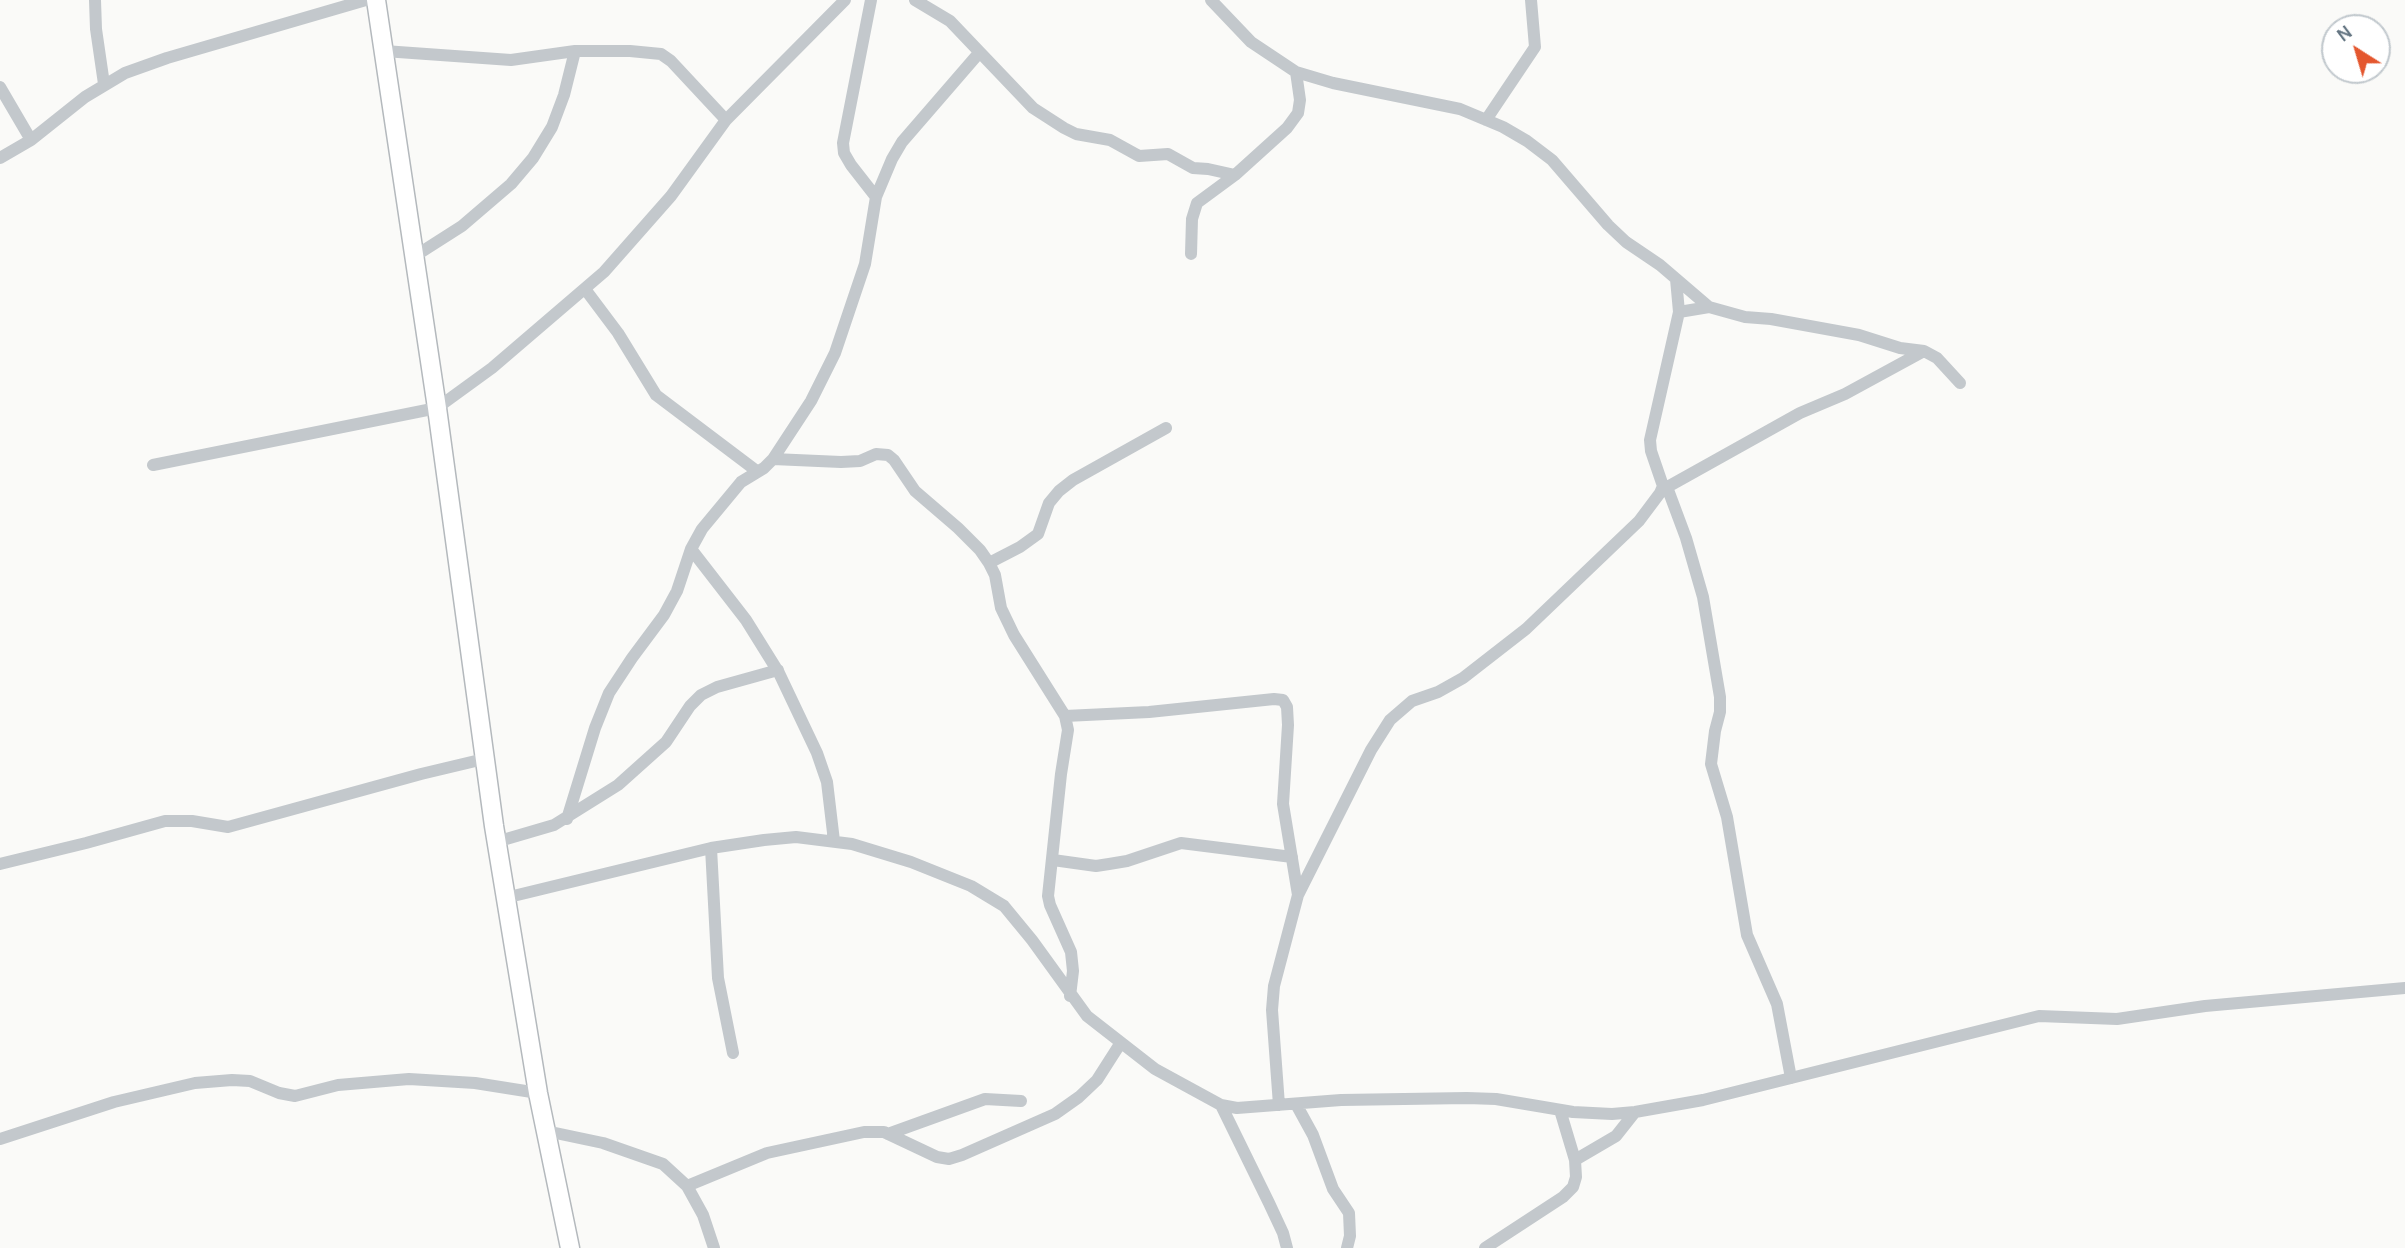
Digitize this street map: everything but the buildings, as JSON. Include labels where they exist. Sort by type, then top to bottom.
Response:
[{"type":"highway","points":[[376,0],[437,408],[496,842],[538,1093],[570,1248]]},
{"type":"street","points":[[95,0],[104,84]]},
{"type":"street","points":[[0,159],[31,140],[104,84],[125,73],[167,58],[366,0]]},
{"type":"street","points":[[153,465],[437,408],[492,368],[604,272],[671,196],[726,120],[845,0]]},
{"type":"street","points":[[871,0],[843,143],[844,153],[851,166],[876,197]]},
{"type":"street","points":[[915,0],[950,21],[1033,108],[1064,128],[1076,134],[1110,140],[1139,156],[1168,154],[1193,168],[1235,175]]},
{"type":"street","points":[[1211,0],[1251,41],[1296,72],[1333,83],[1461,109],[1527,141],[1552,160],[1626,242],[1709,307],[1745,317],[1859,335],[1900,348],[1924,351],[1937,359],[1960,383]]},
{"type":"street","points":[[1486,120],[1535,47],[1531,0]]},
{"type":"street","points":[[384,51],[510,60],[575,51],[630,51],[666,57],[726,120]]},
{"type":"street","points":[[415,257],[462,226],[511,184],[533,158],[552,127],[564,95],[575,51]]},
{"type":"street","points":[[567,819],[595,728],[609,693],[664,615],[677,591],[691,549],[702,529],[736,487],[773,459],[811,401],[835,353],[865,264],[876,197],[902,142],[979,53]]},
{"type":"street","points":[[1191,254],[1193,210],[1197,203],[1235,175],[1287,128],[1298,113],[1300,100],[1296,72]]},
{"type":"street","points":[[0,87],[31,140]]},
{"type":"street","points":[[1676,279],[1679,312],[1650,440],[1651,451],[1664,489],[1686,538],[1703,597],[1720,697],[1711,764],[1727,817],[1747,935],[1777,1004],[1791,1078]]},
{"type":"street","points":[[585,289],[618,333],[656,396],[758,472]]},
{"type":"street","points":[[1679,312],[1709,307]]},
{"type":"street","points":[[1279,1105],[1273,1032],[1274,986],[1298,895],[1371,750],[1390,720],[1412,701],[1438,692],[1463,678],[1526,629],[1639,521],[1664,489],[1800,413],[1845,394],[1924,351]]},
{"type":"street","points":[[989,563],[1038,534],[1049,503],[1073,480],[1166,428]]},
{"type":"street","points":[[773,459],[841,462],[860,461],[876,454],[888,455],[915,491],[981,550],[989,563],[995,575],[1001,608],[1014,635],[1065,716],[1068,730],[1048,896],[1071,952],[1073,971],[1070,996]]},
{"type":"street","points":[[691,549],[746,620],[778,670],[817,753],[827,782],[834,841]]},
{"type":"street","points":[[496,842],[567,819],[618,785],[658,750],[701,695],[717,687],[778,670]]},
{"type":"street","points":[[1065,716],[1149,712],[1274,699],[1283,701],[1287,706],[1288,725],[1283,804],[1298,895]]},
{"type":"street","points":[[0,864],[165,821],[192,821],[228,827],[484,759]]},
{"type":"street","points":[[505,898],[711,848],[796,837],[852,844],[911,862],[971,886],[1004,906],[1087,1016],[1155,1069],[1221,1105],[1237,1108],[1341,1101],[1466,1098],[1496,1099],[1560,1110],[1612,1114],[1635,1112],[1703,1100],[2039,1016],[2117,1018],[2205,1006],[2405,988]]},
{"type":"street","points":[[1053,860],[1096,866],[1127,861],[1181,843],[1292,857]]},
{"type":"street","points":[[711,848],[718,978],[733,1053]]},
{"type":"street","points":[[687,1186],[767,1153],[864,1132],[888,1134],[937,1157],[949,1159],[962,1155],[1055,1114],[1097,1080],[1120,1044]]},
{"type":"street","points":[[0,1139],[114,1102],[195,1083],[250,1081],[279,1093],[295,1096],[338,1085],[409,1080],[475,1083],[538,1093]]},
{"type":"street","points":[[888,1134],[985,1099],[1021,1101]]},
{"type":"street","points":[[1297,1104],[1333,1189],[1349,1213],[1350,1236],[1347,1248]]},
{"type":"street","points":[[1221,1105],[1269,1203],[1287,1248]]},
{"type":"street","points":[[1485,1248],[1563,1197],[1573,1187],[1576,1177],[1575,1160],[1560,1110]]},
{"type":"street","points":[[1575,1160],[1615,1136],[1635,1112]]},
{"type":"street","points":[[546,1131],[603,1143],[650,1158],[675,1174],[687,1186],[704,1215],[714,1248]]}]
